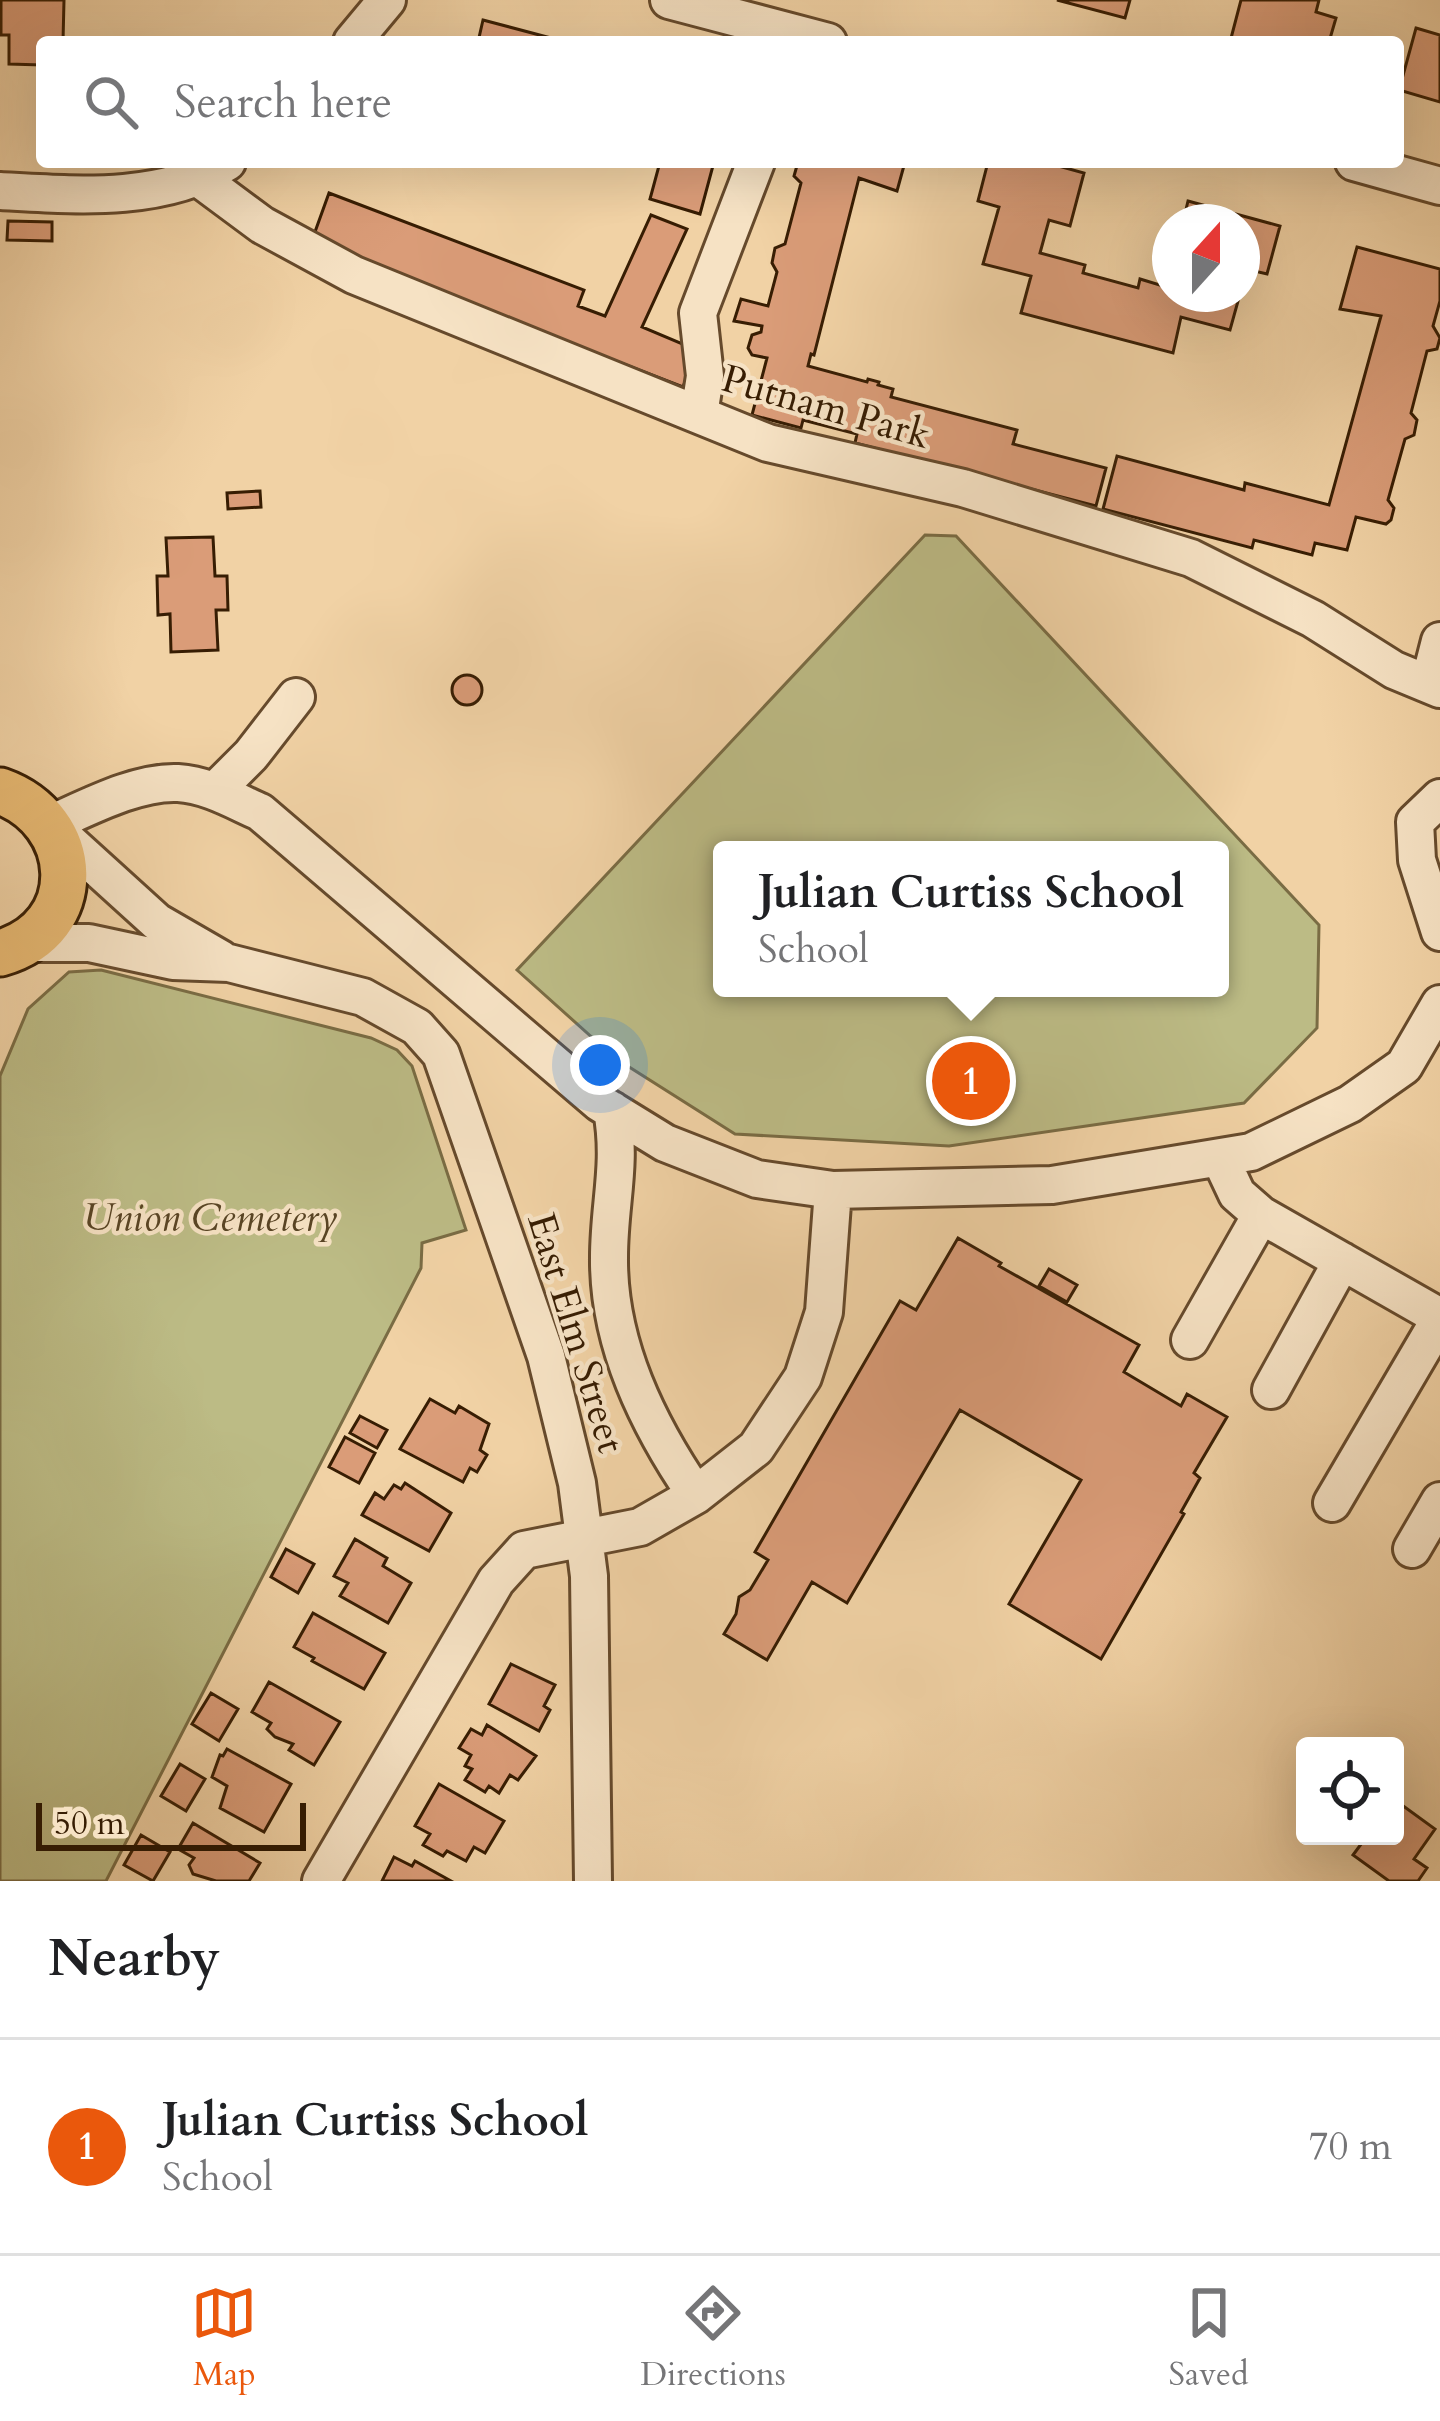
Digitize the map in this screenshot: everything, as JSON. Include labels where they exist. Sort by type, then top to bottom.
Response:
[{"type":"main road","points":[[10,955],[52,916],[60,898],[64,859],[25,803]]},
{"type":"street","points":[[357,36],[387,0]]},
{"type":"street","points":[[669,0],[801,31]]},
{"type":"street","points":[[700,415],[705,376],[698,313],[754,168]]},
{"type":"street","points":[[1376,168],[1440,186]]},
{"type":"street","name":"Putnam Park","points":[[0,190],[94,196],[214,171],[262,225],[354,275],[767,442],[963,488],[1191,558],[1313,619],[1394,670],[1435,687]]},
{"type":"street","points":[[1435,687],[1440,641]]},
{"type":"street","points":[[215,791],[251,755],[296,697]]},
{"type":"street","points":[[25,803],[174,783],[215,791],[260,812],[612,1110],[664,1143],[757,1179],[833,1190],[1052,1185],[1251,1152],[1350,1104],[1405,1066],[1440,1004]]},
{"type":"street","points":[[1440,798],[1415,822],[1417,860],[1440,932]]},
{"type":"street","name":"East Elm Street","points":[[25,803],[157,922],[229,963]]},
{"type":"street","name":"East Elm Street","points":[[10,955],[88,943],[173,961],[229,963],[363,997],[417,1027],[441,1054],[566,1427],[590,1576],[593,1881]]},
{"type":"street","points":[[612,1110],[619,1150],[609,1256],[612,1303],[644,1408],[696,1495]]},
{"type":"street","points":[[1221,1160],[1238,1194],[1261,1216],[1440,1318],[1332,1503]]},
{"type":"street","points":[[321,1881],[496,1581],[524,1550],[640,1527],[696,1495],[756,1448],[803,1377],[824,1312],[833,1190]]},
{"type":"street","points":[[1190,1340],[1261,1216]]},
{"type":"street","points":[[1271,1390],[1342,1261]]},
{"type":"street","points":[[1412,1549],[1440,1502]]},
{"type":"green space","points":[[925,535],[956,536],[1319,925],[1317,1028],[1244,1103],[949,1146],[735,1134],[615,1058],[517,970]]},
{"type":"green space","name":"Union Cemetery","points":[[101,970],[371,1038],[397,1050],[412,1066],[466,1230],[422,1243],[421,1268],[106,1881],[0,1881],[0,1076],[28,1009],[69,972]]},
{"type":"building","points":[[1,0],[64,0],[63,36],[36,36],[36,65],[9,64],[9,35],[1,35]]},
{"type":"building","points":[[1057,0],[1130,0],[1125,18]]},
{"type":"building","points":[[1241,0],[1319,0],[1316,12],[1336,18],[1331,36],[1232,36]]},
{"type":"building","points":[[483,20],[543,36],[479,36]]},
{"type":"building","points":[[1416,28],[1440,35],[1440,102],[1404,91],[1404,72]]},
{"type":"building","points":[[658,168],[712,168],[700,214],[650,199]]},
{"type":"building","points":[[796,168],[903,168],[897,191],[859,178],[808,366],[879,382],[893,389],[891,397],[1017,430],[1013,444],[1106,468],[1096,506],[855,443],[857,434],[803,420],[801,428],[752,415],[767,358],[752,355],[748,348],[752,335],[761,332],[762,326],[734,321],[741,299],[768,306],[777,272],[772,263],[775,248],[785,244],[801,183],[794,176]]},
{"type":"building","points":[[986,168],[1066,168],[1084,173],[1070,226],[1049,220],[1040,253],[1085,265],[1083,273],[1138,288],[1140,279],[1152,283],[1152,312],[1235,312],[1230,330],[1181,317],[1173,353],[1021,313],[1031,276],[983,264],[999,207],[978,201]]},
{"type":"building","points":[[329,193],[584,290],[578,306],[605,316],[651,215],[687,229],[642,327],[697,350],[683,387],[311,243]]},
{"type":"building","points":[[8,221],[52,222],[52,241],[7,240]]},
{"type":"building","points":[[1260,221],[1280,226],[1267,274],[1260,272]]},
{"type":"building","points":[[1357,247],[1440,269],[1440,301],[1433,326],[1440,338],[1437,349],[1427,351],[1411,413],[1417,420],[1414,435],[1405,439],[1388,500],[1394,508],[1391,520],[1386,524],[1356,517],[1347,550],[1315,543],[1312,555],[1254,540],[1252,548],[1103,509],[1117,456],[1244,490],[1245,483],[1329,505],[1381,316],[1340,309]]},
{"type":"building","points":[[260,491],[261,507],[228,509],[227,493]]},
{"type":"building","points":[[213,537],[215,576],[227,576],[228,610],[216,610],[218,650],[171,652],[170,614],[158,615],[157,576],[168,576],[166,538]]},
{"type":"building","points":[[467,675],[482,690],[467,705],[452,690]]},
{"type":"building","points":[[958,1238],[1139,1345],[1124,1372],[1181,1406],[1187,1394],[1227,1417],[1194,1473],[1200,1478],[1184,1514],[1101,1659],[1009,1604],[1081,1480],[960,1410],[847,1603],[812,1582],[767,1660],[724,1634],[736,1614],[739,1597],[750,1590],[768,1560],[755,1552],[900,1301],[916,1310]]},
{"type":"building","points":[[1049,1269],[1077,1285],[1067,1302],[1039,1286]]},
{"type":"building","points":[[430,1399],[455,1413],[459,1406],[489,1424],[480,1450],[487,1455],[477,1472],[470,1468],[463,1482],[400,1449]]},
{"type":"building","points":[[360,1416],[387,1430],[377,1448],[350,1433]]},
{"type":"building","points":[[345,1437],[375,1453],[359,1483],[329,1467]]},
{"type":"building","points":[[405,1483],[451,1513],[429,1551],[362,1515],[375,1493],[384,1499],[394,1485],[401,1489]]},
{"type":"building","points":[[355,1539],[387,1558],[383,1566],[411,1583],[388,1623],[340,1596],[348,1583],[334,1576]]},
{"type":"building","points":[[286,1549],[314,1564],[298,1593],[271,1577]]},
{"type":"building","points":[[313,1613],[385,1653],[364,1689],[294,1647]]},
{"type":"building","points":[[511,1664],[555,1685],[539,1731],[489,1704]]},
{"type":"building","points":[[269,1682],[340,1722],[314,1765],[289,1750],[293,1744],[275,1737],[267,1729],[271,1723],[252,1712]]},
{"type":"building","points":[[211,1693],[238,1709],[219,1741],[192,1724]]},
{"type":"building","points":[[487,1725],[536,1756],[518,1780],[510,1775],[499,1793],[489,1786],[485,1792],[465,1780],[472,1769],[465,1766],[471,1755],[459,1748],[471,1729],[482,1735]]},
{"type":"building","points":[[227,1749],[291,1784],[264,1832],[220,1808],[227,1786],[212,1777]]},
{"type":"building","points":[[180,1764],[205,1779],[186,1811],[161,1796]]},
{"type":"building","points":[[439,1784],[504,1821],[485,1853],[474,1847],[466,1861],[423,1845],[430,1834],[415,1826]]},
{"type":"building","points":[[1404,1807],[1435,1829],[1414,1859],[1427,1868],[1418,1881],[1389,1881],[1353,1855],[1360,1845],[1404,1845]]},
{"type":"building","points":[[193,1823],[260,1863],[249,1881],[216,1881],[193,1874],[189,1865],[194,1858],[178,1849]]},
{"type":"building","points":[[141,1835],[170,1852],[153,1881],[124,1865]]},
{"type":"building","points":[[394,1857],[412,1866],[415,1861],[451,1881],[382,1881]]},
{"type":"place","name":"Julian Curtiss School","points":[[971,1081]]}]
